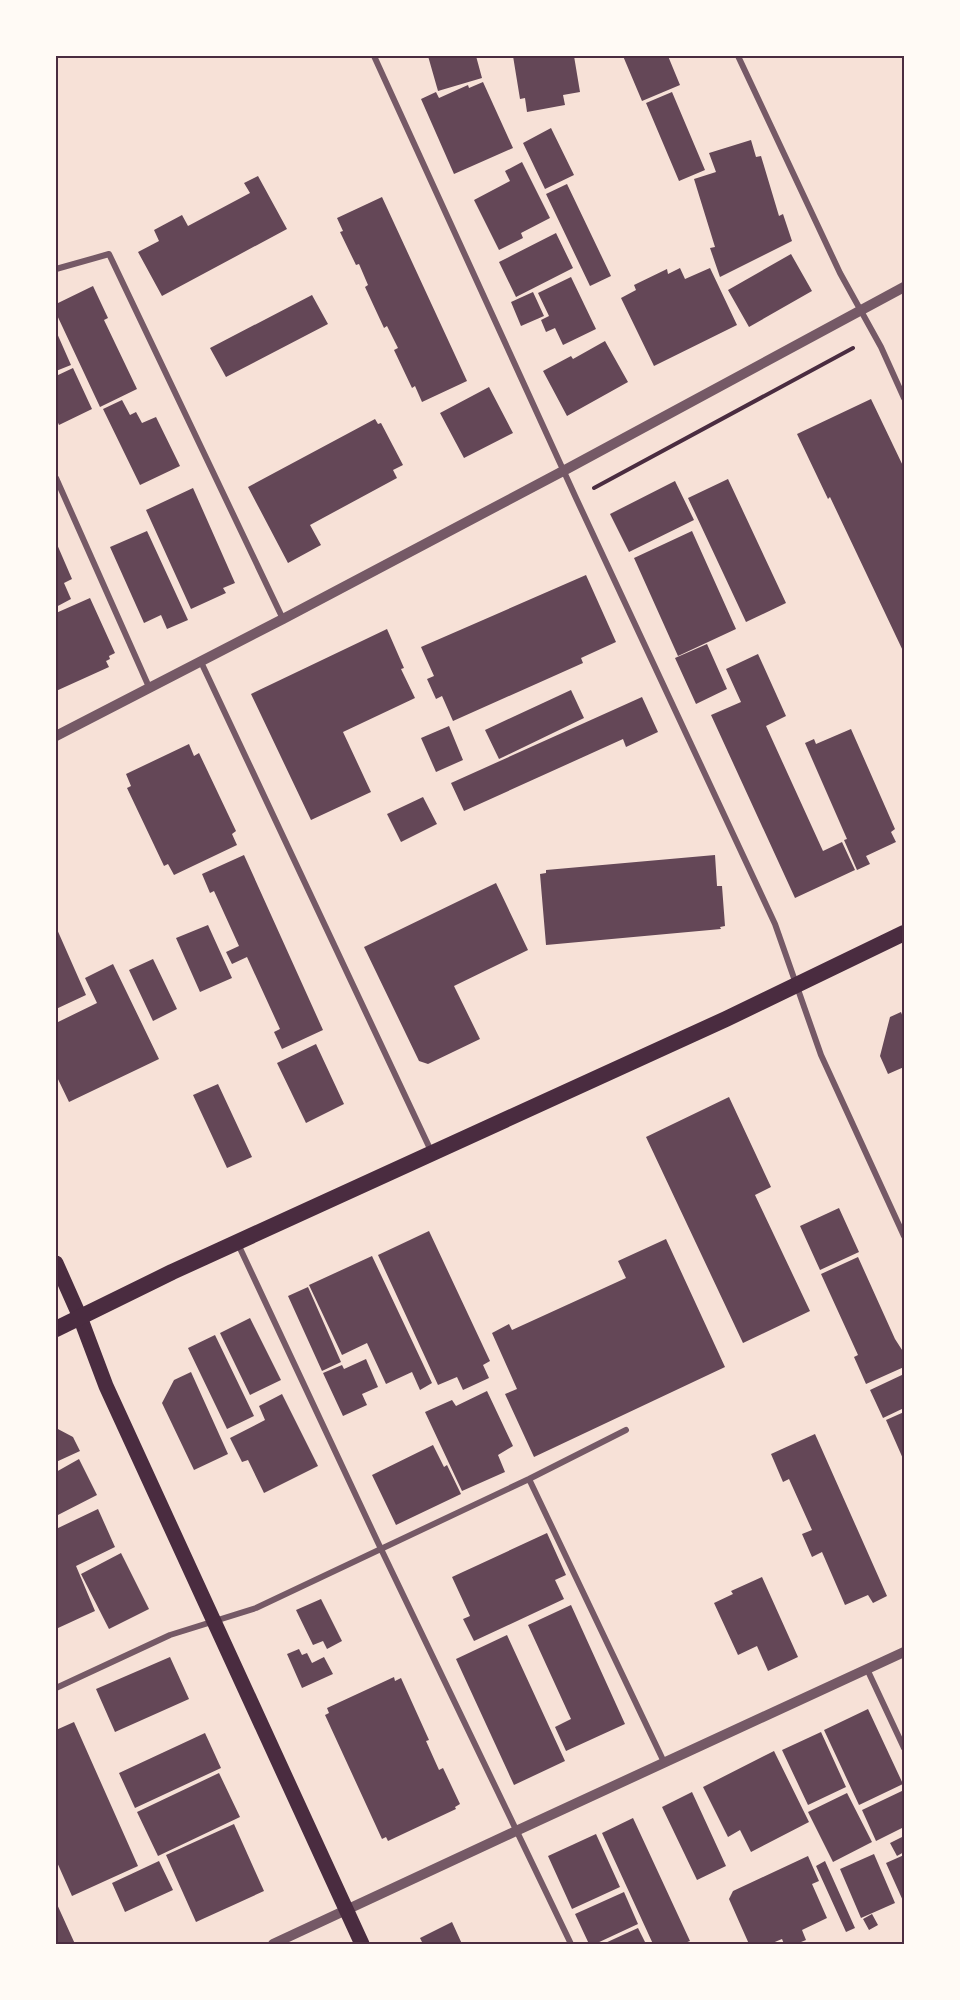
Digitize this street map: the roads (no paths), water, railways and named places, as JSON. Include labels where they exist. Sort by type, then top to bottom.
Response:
[{"type":"highway","points":[[56,1329],[172,1272],[238,1244],[797,985],[904,933]]},
{"type":"main road","points":[[56,1263],[80,1317],[106,1386],[362,1944]]},
{"type":"street","points":[[374,56],[775,924],[821,1055],[904,1236]]},
{"type":"street","points":[[738,56],[840,273],[881,347],[904,398]]},
{"type":"street","points":[[56,269],[109,254],[283,619]]},
{"type":"street","points":[[56,736],[565,470],[904,287]]},
{"type":"street","points":[[56,478],[149,687]]},
{"type":"street","points":[[201,662],[432,1154]]},
{"type":"street","points":[[238,1244],[381,1550],[571,1944]]},
{"type":"street","points":[[56,1688],[170,1635],[256,1608],[529,1479],[626,1430]]},
{"type":"street","points":[[529,1479],[664,1762]]},
{"type":"street","points":[[273,1944],[904,1652]]},
{"type":"street","points":[[867,1669],[904,1748]]}]
